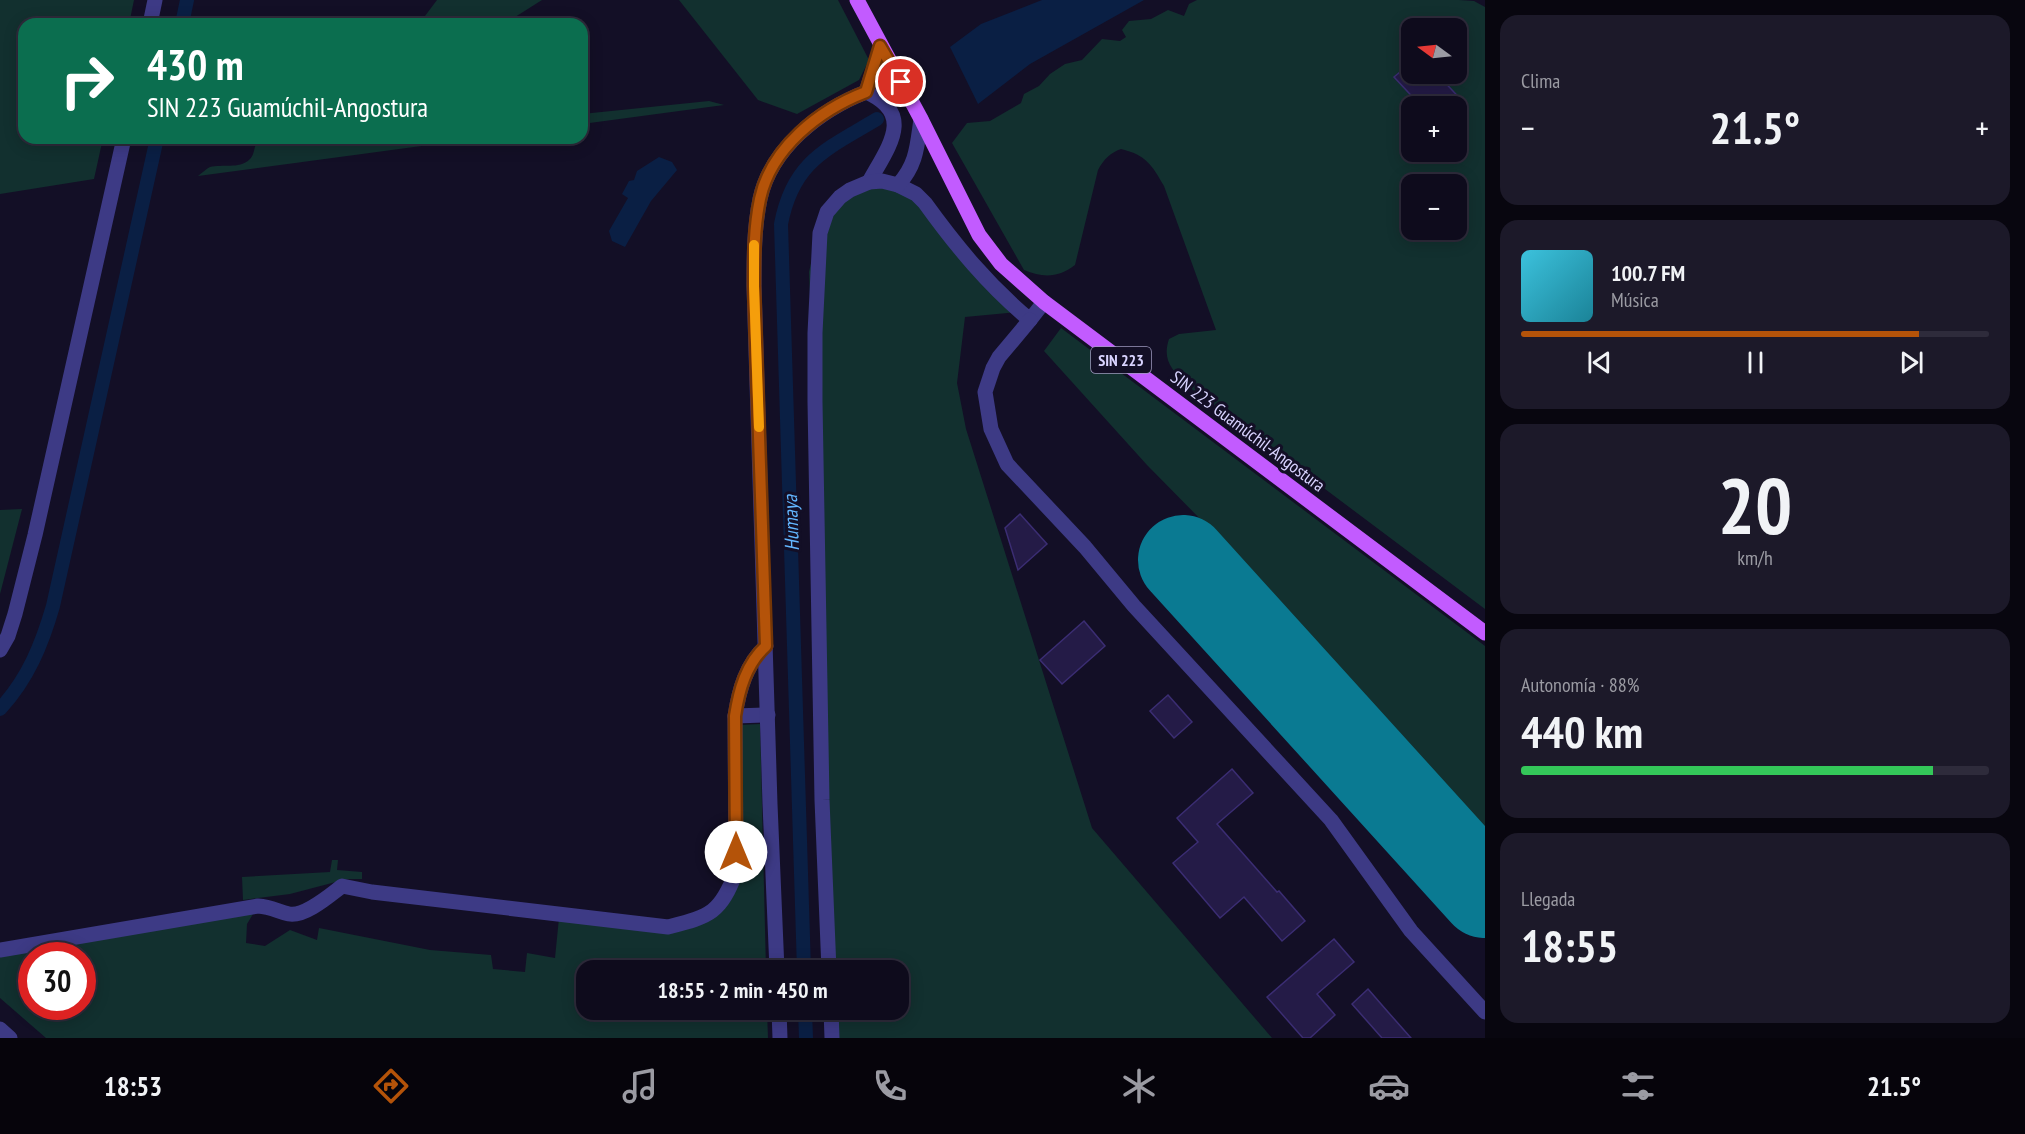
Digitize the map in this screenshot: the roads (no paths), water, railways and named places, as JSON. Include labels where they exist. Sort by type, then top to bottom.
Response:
[{"type":"main road","name":"SIN 223 Guamúchil-Angostura","points":[[857,0],[921,119],[979,235],[1001,264],[1044,302],[1485,633]]},
{"type":"street","points":[[151,18],[155,0]]},
{"type":"street","points":[[866,92],[880,46]]},
{"type":"street","points":[[777,960],[754,241],[760,198],[772,169],[788,145],[810,124],[841,101],[866,92],[886,103],[894,116],[894,130],[889,144],[869,182]]},
{"type":"street","points":[[898,185],[913,164],[921,119]]},
{"type":"street","points":[[0,650],[8,636],[15,614],[35,535],[123,144]]},
{"type":"street","points":[[829,960],[822,800],[815,402],[817,269],[820,233],[827,212],[840,197],[869,182],[882,181],[898,185],[916,194],[991,286],[1030,320]]},
{"type":"street","points":[[1044,302],[999,357],[985,392],[991,429],[1007,464],[1085,547],[1134,606],[1331,820],[1411,931],[1485,1012]]},
{"type":"street","points":[[0,950],[258,906],[271,907],[292,915],[307,911],[342,886],[372,892],[668,927],[700,919],[715,910],[727,895],[736,872],[735,716],[743,680],[758,653],[766,646]]},
{"type":"street","points":[[735,716],[768,715]]},
{"type":"street","points":[[779,1020],[780,1038]]},
{"type":"street","points":[[831,1020],[832,1038]]},
{"type":"street","points":[[0,1029],[10,1038]]},
{"type":"water","points":[[1042,0],[1144,0],[1030,64],[978,104],[950,47],[981,24]]},
{"type":"water","points":[[659,157],[672,162],[677,170],[651,201],[625,247],[612,241],[609,231],[628,198],[622,194],[629,181],[634,180],[637,171]]},
{"type":"waterway","points":[[183,18],[187,0]]},
{"type":"waterway","name":"Humaya","points":[[804,960],[781,224],[794,185],[803,171],[828,149],[877,119]]},
{"type":"waterway","points":[[0,709],[19,686],[33,660],[53,606],[156,144]]},
{"type":"waterway","name":"Humaya","points":[[805,1020],[806,1038]]}]
